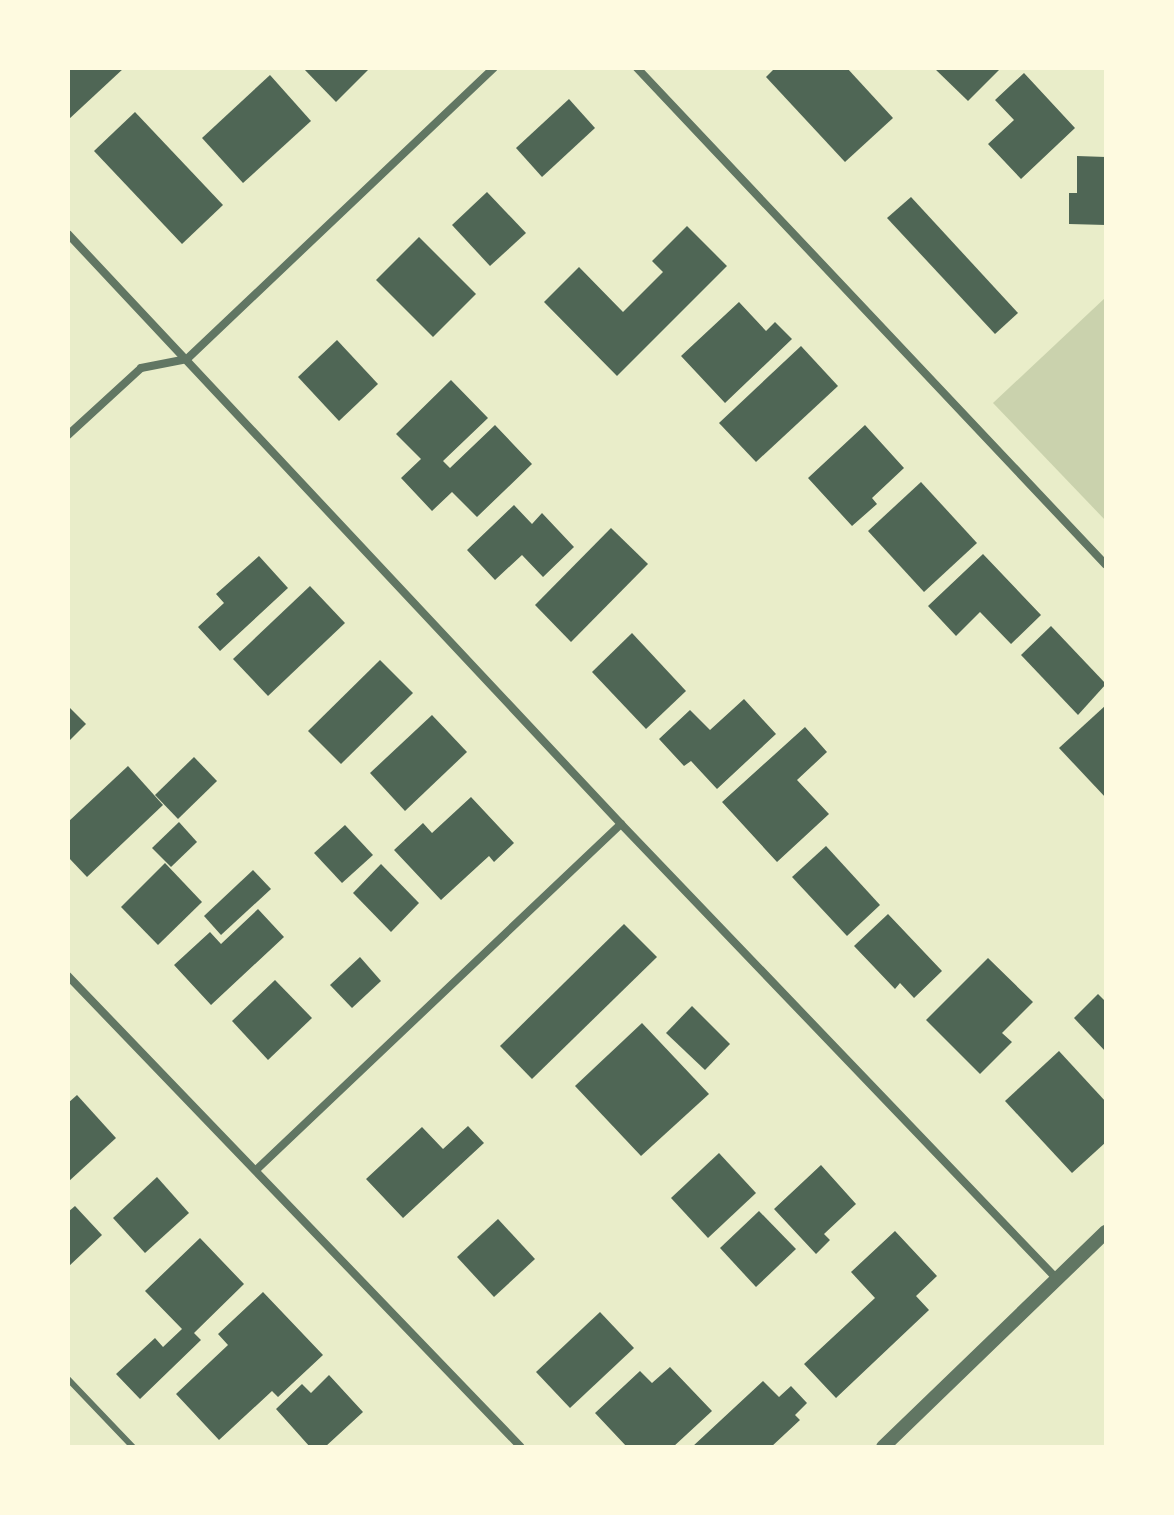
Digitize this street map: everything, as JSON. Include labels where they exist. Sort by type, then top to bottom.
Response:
[{"type":"street","points":[[68,435],[141,368],[187,359],[494,68]]},
{"type":"street","points":[[637,68],[1106,565]]},
{"type":"street","points":[[68,234],[621,824],[1057,1279]]},
{"type":"street","points":[[256,1170],[621,824]]},
{"type":"street","points":[[68,976],[521,1447]]},
{"type":"street","points":[[883,1447],[1106,1232]]},
{"type":"lane","points":[[68,1379],[133,1447]]},
{"type":"green space","points":[[1106,297],[1106,521],[993,403]]},
{"type":"building","points":[[68,68],[124,68],[68,120]]},
{"type":"building","points":[[303,68],[370,68],[336,102]]},
{"type":"building","points":[[775,68],[847,68],[893,118],[845,162],[766,77]]},
{"type":"building","points":[[934,68],[1001,68],[968,101]]},
{"type":"building","points":[[1024,73],[1075,128],[1021,179],[988,144],[1014,120],[995,100]]},
{"type":"building","points":[[270,75],[311,121],[243,183],[202,138]]},
{"type":"building","points":[[569,99],[595,128],[542,177],[516,148]]},
{"type":"building","points":[[135,112],[223,205],[182,244],[94,151]]},
{"type":"building","points":[[1077,156],[1106,157],[1106,225],[1069,224],[1069,193],[1077,193]]},
{"type":"building","points":[[487,192],[526,233],[490,266],[452,225]]},
{"type":"building","points":[[911,197],[1018,313],[995,334],[887,218]]},
{"type":"building","points":[[687,226],[727,266],[617,376],[544,302],[579,267],[623,312],[663,272],[652,261]]},
{"type":"building","points":[[419,237],[476,294],[433,337],[376,280]]},
{"type":"building","points":[[739,302],[766,331],[775,322],[792,339],[725,403],[681,356]]},
{"type":"building","points":[[337,340],[378,384],[339,421],[298,377]]},
{"type":"building","points":[[801,346],[838,386],[756,462],[719,423]]},
{"type":"building","points":[[451,380],[488,418],[443,461],[450,468],[495,425],[532,464],[477,517],[452,492],[432,511],[401,478],[421,459],[396,434]]},
{"type":"building","points":[[865,425],[904,468],[872,498],[877,504],[852,526],[808,478]]},
{"type":"building","points":[[921,482],[977,543],[924,592],[868,531]]},
{"type":"building","points":[[514,505],[532,524],[542,513],[574,547],[543,577],[522,555],[495,580],[467,550]]},
{"type":"building","points":[[611,528],[648,564],[571,642],[535,605]]},
{"type":"building","points":[[983,554],[1041,615],[1011,644],[980,612],[956,636],[928,606]]},
{"type":"building","points":[[259,556],[288,588],[220,651],[198,627],[224,603],[216,594]]},
{"type":"building","points":[[310,586],[345,623],[268,696],[233,659]]},
{"type":"building","points":[[1051,626],[1106,684],[1078,715],[1021,655]]},
{"type":"building","points":[[632,633],[686,691],[646,729],[592,672]]},
{"type":"building","points":[[380,660],[413,693],[341,764],[308,731]]},
{"type":"building","points":[[744,699],[776,734],[717,789],[691,761],[684,766],[659,739],[690,710],[710,730]]},
{"type":"building","points":[[1106,705],[1106,798],[1059,748]]},
{"type":"building","points":[[68,706],[86,724],[68,742]]},
{"type":"building","points":[[432,715],[467,752],[405,811],[370,773]]},
{"type":"building","points":[[805,727],[827,752],[797,780],[829,814],[777,862],[722,802]]},
{"type":"building","points":[[194,757],[217,781],[178,819],[155,795]]},
{"type":"building","points":[[128,766],[163,805],[87,877],[68,857],[68,822]]},
{"type":"building","points":[[471,797],[514,843],[494,862],[489,856],[441,900],[394,850],[423,823],[432,833]]},
{"type":"building","points":[[179,822],[197,842],[171,867],[152,848]]},
{"type":"building","points":[[345,825],[373,855],[342,883],[314,853]]},
{"type":"building","points":[[826,846],[880,905],[847,936],[792,877]]},
{"type":"building","points":[[165,863],[202,902],[158,945],[121,907]]},
{"type":"building","points":[[381,864],[419,903],[391,932],[353,893]]},
{"type":"building","points":[[253,870],[271,889],[221,935],[204,916]]},
{"type":"building","points":[[258,909],[284,937],[211,1005],[174,965],[210,932],[221,944]]},
{"type":"building","points":[[888,914],[942,971],[914,998],[900,983],[895,989],[854,946]]},
{"type":"building","points":[[624,924],[657,957],[532,1079],[500,1046]]},
{"type":"building","points":[[360,957],[381,981],[352,1008],[330,985]]},
{"type":"building","points":[[988,958],[1033,1002],[1002,1033],[1012,1042],[980,1074],[926,1020]]},
{"type":"building","points":[[275,980],[312,1018],[268,1060],[232,1021]]},
{"type":"building","points":[[1098,994],[1106,1002],[1106,1052],[1074,1018]]},
{"type":"building","points":[[692,1006],[730,1044],[705,1070],[666,1033]]},
{"type":"building","points":[[642,1023],[709,1094],[641,1156],[575,1086]]},
{"type":"building","points":[[1059,1051],[1106,1102],[1106,1142],[1072,1173],[1005,1101]]},
{"type":"building","points":[[77,1095],[116,1138],[68,1182],[68,1103]]},
{"type":"building","points":[[468,1126],[484,1143],[403,1218],[366,1179],[422,1127],[443,1149]]},
{"type":"building","points":[[719,1153],[756,1193],[708,1238],[671,1198]]},
{"type":"building","points":[[821,1165],[856,1204],[824,1234],[830,1240],[816,1254],[774,1209]]},
{"type":"building","points":[[157,1177],[189,1213],[145,1253],[113,1218]]},
{"type":"building","points":[[75,1206],[102,1235],[68,1267],[68,1212]]},
{"type":"building","points":[[759,1211],[796,1249],[756,1287],[720,1248]]},
{"type":"building","points":[[498,1219],[535,1259],[494,1297],[457,1257]]},
{"type":"building","points":[[895,1231],[937,1276],[916,1296],[929,1310],[836,1398],[804,1364],[875,1298],[851,1272]]},
{"type":"building","points":[[200,1238],[244,1284],[194,1333],[201,1340],[140,1399],[116,1374],[155,1338],[163,1347],[182,1329],[145,1291]]},
{"type":"building","points":[[263,1292],[323,1355],[278,1397],[272,1391],[219,1440],[176,1394],[228,1345],[218,1334]]},
{"type":"building","points":[[600,1312],[634,1348],[570,1408],[536,1372]]},
{"type":"building","points":[[670,1367],[712,1411],[673,1447],[627,1447],[595,1413],[640,1371],[652,1383]]},
{"type":"building","points":[[329,1375],[363,1412],[325,1447],[310,1447],[276,1409],[302,1384],[311,1393]]},
{"type":"building","points":[[763,1381],[779,1397],[791,1386],[807,1403],[795,1415],[800,1420],[771,1447],[692,1447]]}]
